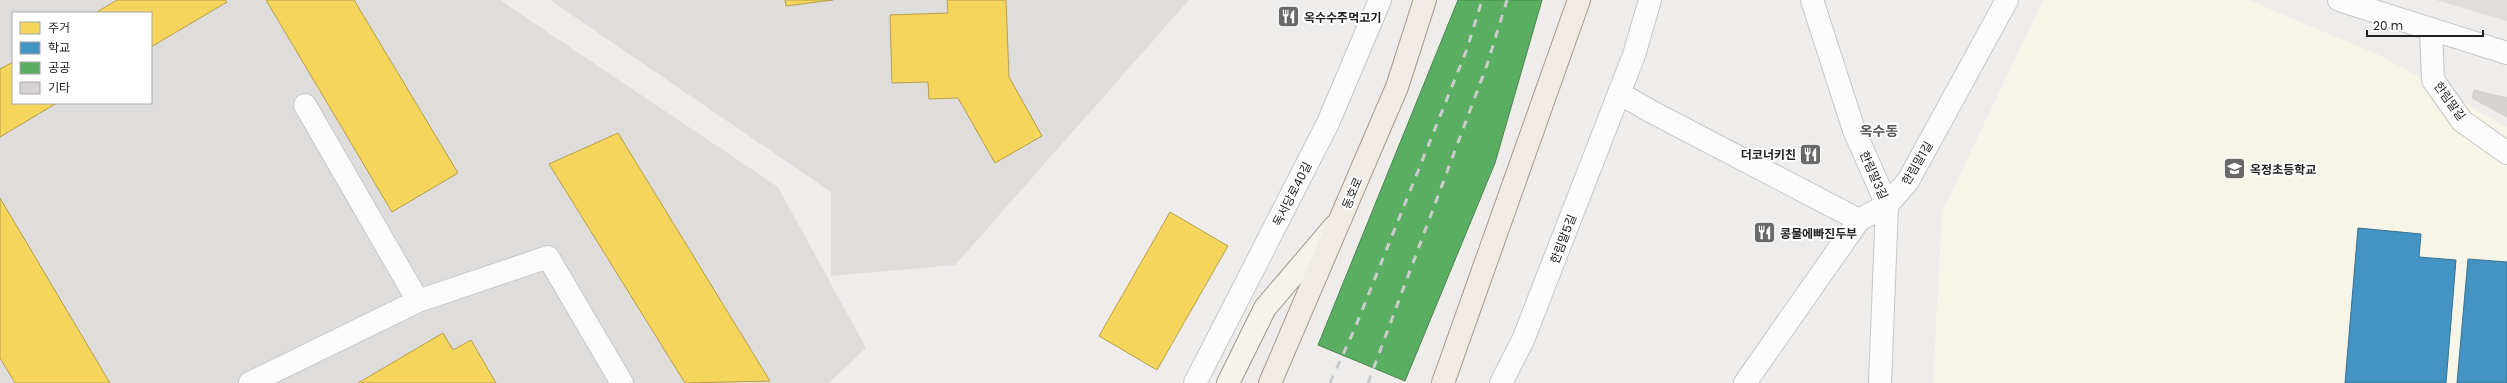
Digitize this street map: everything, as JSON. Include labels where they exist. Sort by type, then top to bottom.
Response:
[{"type":"main road","name":"동호로","points":[[1270,383],[1397,87],[1425,0]]},
{"type":"main road","points":[[1443,383],[1579,0]]},
{"type":"main road","points":[[1228,383],[1266,308],[1342,217]]},
{"type":"street","name":"독서당로40길","points":[[1195,383],[1328,123],[1380,0]]},
{"type":"street","name":"한림말5길","points":[[1501,383],[1523,340],[1634,55],[1650,0]]},
{"type":"street","name":"한림말3길","points":[[1812,0],[1854,130],[1887,204],[1880,383]]},
{"type":"street","name":"한림말1길","points":[[1745,383],[1858,220],[1887,204],[1908,181],[2007,0]]},
{"type":"street","points":[[2339,0],[2507,53]]},
{"type":"street","name":"한림말길","points":[[2431,29],[2434,80],[2462,121],[2507,153]]},
{"type":"street","points":[[1619,92],[1652,112],[1858,220]]},
{"type":"street","points":[[305,105],[418,301]]},
{"type":"street","points":[[250,383],[418,301],[548,257],[622,383]]},
{"type":"shaded area","points":[[0,0],[500,0],[778,187],[866,348],[829,383],[0,383]]},
{"type":"shaded area","points":[[550,0],[1189,0],[955,265],[831,276],[831,192]]},
{"type":"shaded area","name":"옥정초등학교","points":[[2043,0],[2248,0],[2379,55],[2507,127],[2507,383],[1933,383],[1942,212]]},
{"type":"shaded area","points":[[2436,0],[2507,0],[2507,21]]},
{"type":"building: 주거","points":[[117,0],[225,0],[227,2],[152,46],[152,12],[97,12]]},
{"type":"building: 주거","points":[[266,0],[354,0],[458,173],[392,212]]},
{"type":"building: 주거","points":[[785,0],[833,0],[786,6]]},
{"type":"building: 주거","points":[[947,0],[1006,0],[1009,77],[1042,136],[995,163],[958,98],[929,99],[928,82],[892,83],[890,15],[948,13]]},
{"type":"building: 주거","points":[[12,63],[12,104],[55,104],[0,137],[0,69]]},
{"type":"building: 주거","points":[[618,133],[770,381],[685,383],[549,164]]},
{"type":"building: 주거","points":[[0,198],[110,383],[15,383],[0,358]]},
{"type":"building: 주거","points":[[1170,212],[1228,246],[1157,370],[1099,336]]},
{"type":"building: 주거","points":[[443,333],[453,350],[471,340],[496,383],[358,383]]},
{"type":"building: 학교","points":[[2358,228],[2421,234],[2419,257],[2456,260],[2446,383],[2345,383]]},
{"type":"building: 학교","points":[[2468,259],[2507,262],[2507,383],[2457,383]]},
{"type":"building: 공공","points":[[1458,0],[1542,0],[1495,163],[1405,381],[1318,345]]},
{"type":"building: 기타","points":[[2474,90],[2507,98],[2507,117],[2472,98]]},
{"type":"railway","points":[[1330,383],[1355,328],[1467,49],[1482,0]]},
{"type":"railway","points":[[1368,383],[1487,65],[1507,0]]},
{"type":"place","name":"옥수수주먹고기","points":[[1289,17]]},
{"type":"place","name":"더코너키친","points":[[1811,154]]},
{"type":"place","name":"옥정초등학교","points":[[2234,169]]},
{"type":"place","name":"콩물에빠진두부","points":[[1765,233]]},
{"type":"district","name":"옥수동","points":[[1879,131]]}]
